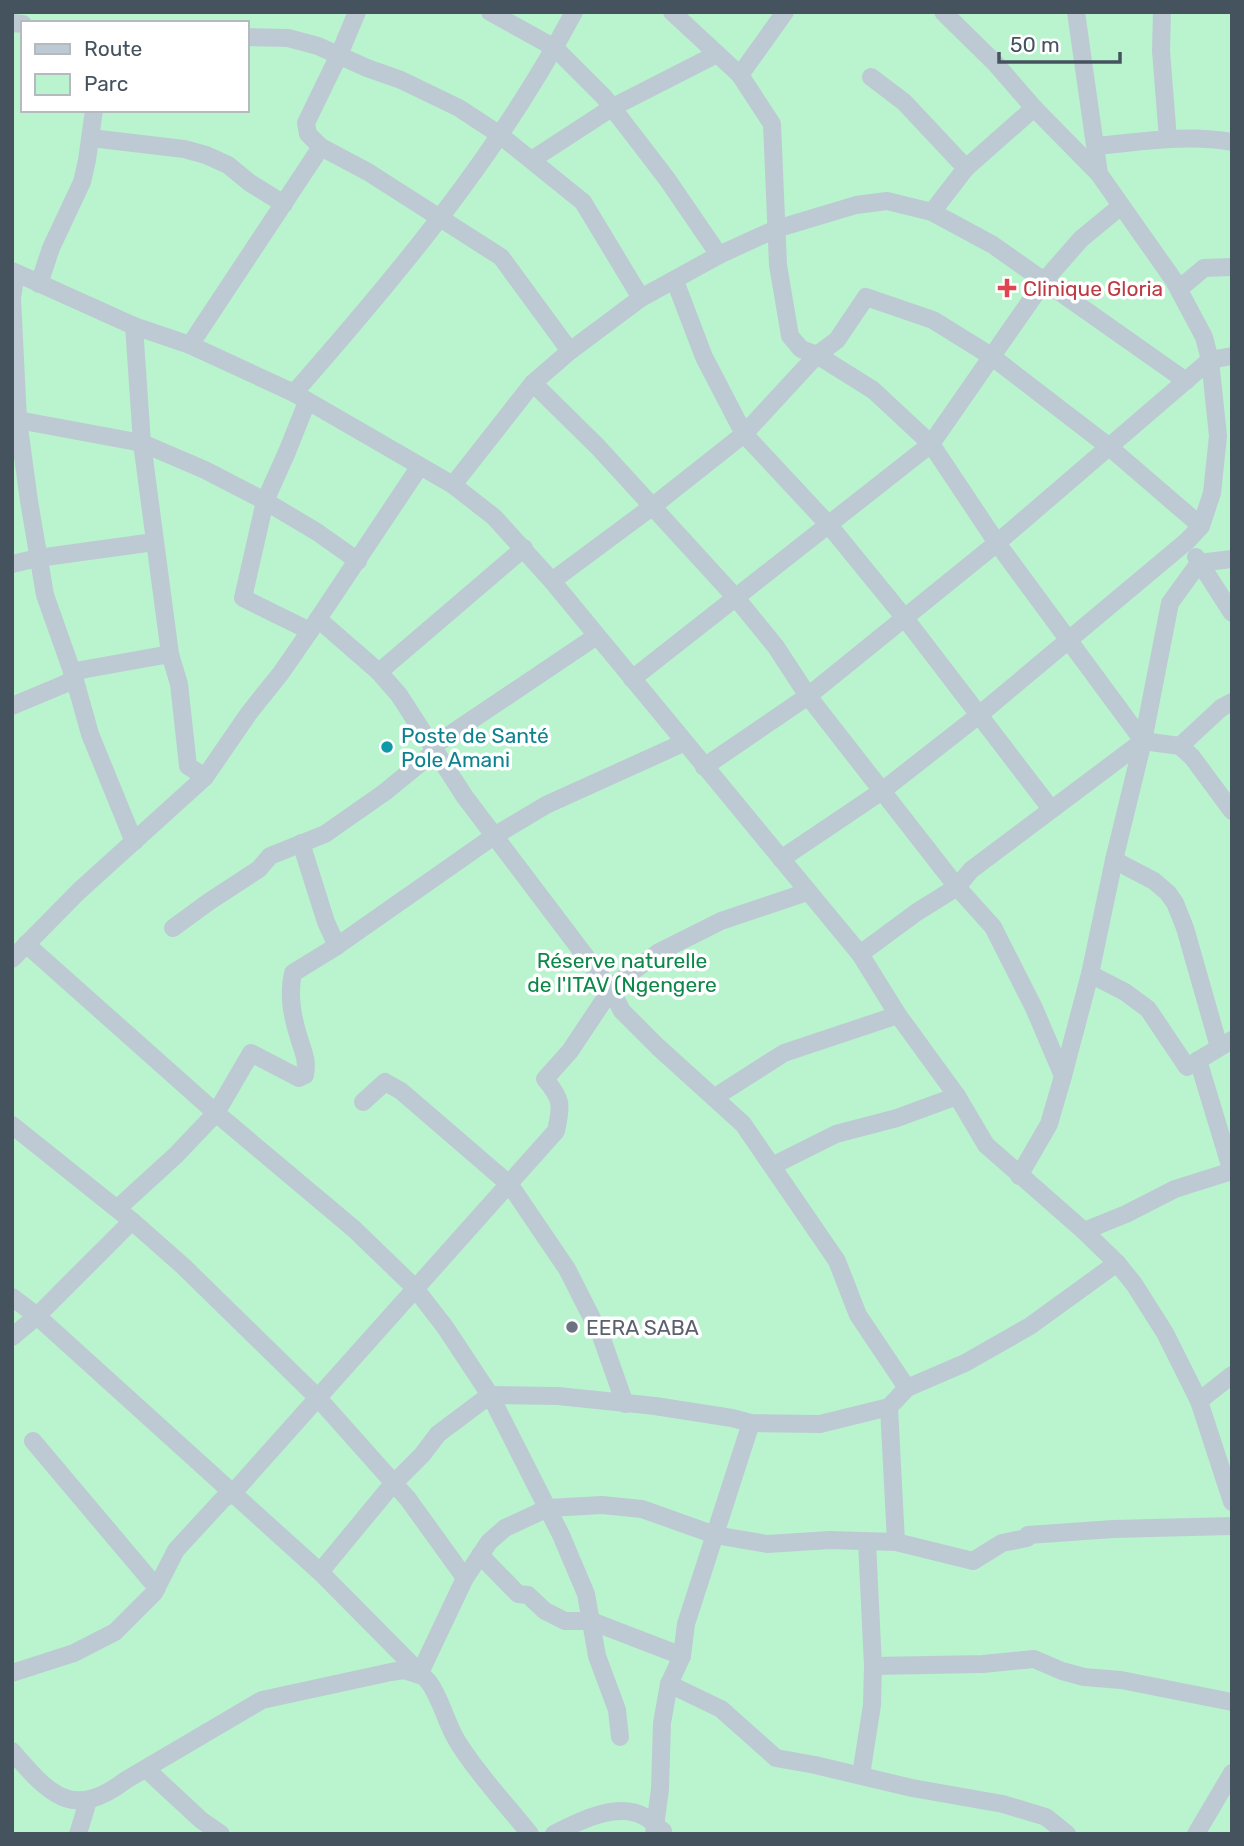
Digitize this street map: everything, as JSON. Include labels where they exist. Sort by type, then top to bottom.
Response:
[{"type":"street","points":[[357,12],[306,123],[308,134],[321,147],[368,172],[501,257],[570,351]]},
{"type":"street","points":[[490,12],[555,48],[613,107],[719,255]]},
{"type":"street","points":[[574,12],[555,48],[500,135],[442,218],[300,397],[288,452],[265,501],[243,598],[314,625],[380,672],[399,695],[465,797],[611,990],[622,1011],[743,1124],[774,1165],[836,1261],[858,1315],[907,1388]]},
{"type":"street","points":[[672,12],[740,75],[772,124],[778,265],[790,336],[801,348],[873,390],[931,444],[997,543],[1143,741]]},
{"type":"street","points":[[740,75],[785,12]]},
{"type":"street","points":[[781,859],[882,791],[979,715],[1187,541],[1201,526],[1225,435],[1204,337],[1179,289],[1099,174],[943,12]]},
{"type":"street","points":[[1076,12],[1099,174]]},
{"type":"street","points":[[1162,12],[1161,51],[1168,139]]},
{"type":"street","points":[[248,37],[288,38],[318,46],[401,80],[459,108],[500,135],[583,202],[641,298]]},
{"type":"street","points":[[533,159],[613,107],[717,54]]},
{"type":"street","points":[[871,77],[904,102],[966,168]]},
{"type":"street","points":[[932,212],[966,168],[1034,108]]},
{"type":"street","points":[[39,284],[51,248],[82,182],[94,112]]},
{"type":"street","points":[[90,138],[184,149],[206,155],[228,165],[250,183],[284,204]]},
{"type":"street","points":[[1096,145],[1168,139],[1217,139],[1232,142]]},
{"type":"street","points":[[190,345],[321,147]]},
{"type":"street","points":[[453,485],[533,383],[570,351],[641,298],[719,255],[776,229],[864,204],[887,201],[932,212],[993,245],[1186,381]]},
{"type":"street","points":[[632,679],[931,444],[1045,280],[1081,239],[1121,206]]},
{"type":"street","points":[[1179,289],[1204,268],[1232,267]]},
{"type":"street","points":[[134,842],[90,734],[74,677],[45,595],[15,421],[12,298],[14,272],[134,326],[190,345],[300,397],[453,485],[494,517],[552,581],[683,743],[860,954],[898,1015],[957,1096],[986,1144],[1084,1231],[1134,1284],[1165,1333],[1199,1401],[1232,1502]]},
{"type":"street","points":[[675,281],[704,357],[744,433],[828,524],[904,617],[1051,809]]},
{"type":"street","points":[[552,581],[653,506],[744,433],[817,355],[837,340],[866,297],[933,320],[991,356],[1108,446],[1201,526]]},
{"type":"street","points":[[134,326],[142,443],[170,654],[180,684],[188,766],[205,778]]},
{"type":"street","points":[[704,767],[808,696],[997,543],[1210,360],[1232,356]]},
{"type":"street","points":[[533,383],[598,447],[737,599],[776,647],[808,696],[882,791],[957,887],[993,927],[1034,1008],[1063,1076]]},
{"type":"street","points":[[15,421],[142,443],[205,470],[265,501],[317,532],[358,561]]},
{"type":"street","points":[[12,959],[205,778],[248,713],[281,673],[420,466]]},
{"type":"street","points":[[1187,541],[1232,613]]},
{"type":"street","points":[[12,564],[154,542]]},
{"type":"street","points":[[380,672],[524,548]]},
{"type":"street","points":[[1019,1175],[1049,1124],[1090,974],[1143,741],[1170,603],[1199,564],[1232,559]]},
{"type":"street","points":[[173,928],[259,869],[270,856],[325,834],[385,792],[434,748],[595,636]]},
{"type":"street","points":[[12,706],[67,683],[80,670],[170,654]]},
{"type":"street","points":[[1180,746],[1221,708],[1232,702]]},
{"type":"street","points":[[860,954],[917,912],[957,887],[971,870],[1143,741],[1180,746],[1192,757],[1232,811]]},
{"type":"street","points":[[118,1208],[176,1155],[216,1113],[251,1053],[299,1078],[305,1075],[308,1063],[291,1008],[289,989],[293,972],[337,946],[494,836],[547,805],[683,743]]},
{"type":"street","points":[[302,843],[326,922],[337,946]]},
{"type":"street","points":[[1090,974],[1125,992],[1148,1009],[1187,1068],[1225,1044],[1175,903],[1154,881],[1114,860]]},
{"type":"street","points":[[12,1673],[74,1653],[115,1632],[157,1588],[176,1550],[223,1499],[232,1494],[414,1287],[510,1185],[556,1131],[560,1115],[559,1096],[545,1079],[570,1051],[614,985],[659,952],[721,920],[807,892]]},
{"type":"street","points":[[26,944],[216,1113],[354,1229],[414,1287],[452,1337],[490,1395],[548,1508],[586,1594],[597,1656],[617,1710],[620,1737]]},
{"type":"street","points":[[715,1097],[784,1053],[898,1015]]},
{"type":"street","points":[[1084,1231],[1175,1189],[1232,1172],[1198,1060]]},
{"type":"street","points":[[363,1102],[385,1082],[401,1091],[510,1185],[567,1269],[601,1336],[625,1404]]},
{"type":"street","points":[[774,1165],[836,1134],[897,1118],[957,1096]]},
{"type":"street","points":[[12,1125],[118,1208],[183,1266],[318,1398],[394,1482],[465,1578]]},
{"type":"street","points":[[12,1337],[37,1316],[132,1221]]},
{"type":"street","points":[[320,1572],[394,1482],[422,1455],[438,1434],[490,1395],[558,1396],[655,1406],[751,1423],[820,1424],[889,1407],[907,1388],[965,1363],[1030,1326],[1117,1263]]},
{"type":"street","points":[[12,1297],[37,1316],[320,1572],[434,1689],[459,1745],[530,1834]]},
{"type":"street","points":[[1199,1401],[1232,1375]]},
{"type":"street","points":[[889,1407],[896,1542]]},
{"type":"street","points":[[659,1831],[662,1723],[669,1684],[682,1656],[686,1624],[751,1423]]},
{"type":"street","points":[[33,1441],[157,1588]]},
{"type":"street","points":[[419,1675],[465,1578],[489,1542],[505,1528],[548,1508],[602,1504],[642,1509],[715,1535],[767,1544],[831,1540],[896,1542],[973,1561],[1002,1542],[1027,1538],[1028,1535],[1113,1529],[1232,1526]]},
{"type":"street","points":[[862,1775],[872,1705],[873,1666],[867,1542]]},
{"type":"street","points":[[480,1556],[519,1594],[528,1595],[545,1611],[565,1621],[591,1621],[682,1656]]},
{"type":"street","points":[[873,1666],[983,1664],[1034,1659],[1084,1677],[1121,1680],[1232,1702]]},
{"type":"street","points":[[12,1751],[45,1787],[72,1800],[88,1801],[109,1792],[262,1700],[391,1672],[404,1670],[419,1675]]},
{"type":"street","points":[[669,1684],[721,1709],[776,1758],[912,1788],[1003,1804],[1046,1817],[1067,1834]]},
{"type":"street","points":[[146,1769],[201,1820],[221,1834]]},
{"type":"street","points":[[1196,1834],[1232,1773]]},
{"type":"street","points":[[78,1834],[88,1801]]},
{"type":"street","points":[[554,1834],[583,1819],[628,1811],[646,1817],[659,1831]]},
{"type":"green space","name":"Réserve naturelle de l'ITAV (Ngengere","points":[[12,12],[1232,12],[1232,1834],[12,1834]]},
{"type":"place","name":"Clinique Gloria","points":[[1007,288]]},
{"type":"place","name":"Poste de Santé Pole Amani","points":[[387,747]]},
{"type":"place","name":"EERA SABA","points":[[572,1327]]}]
